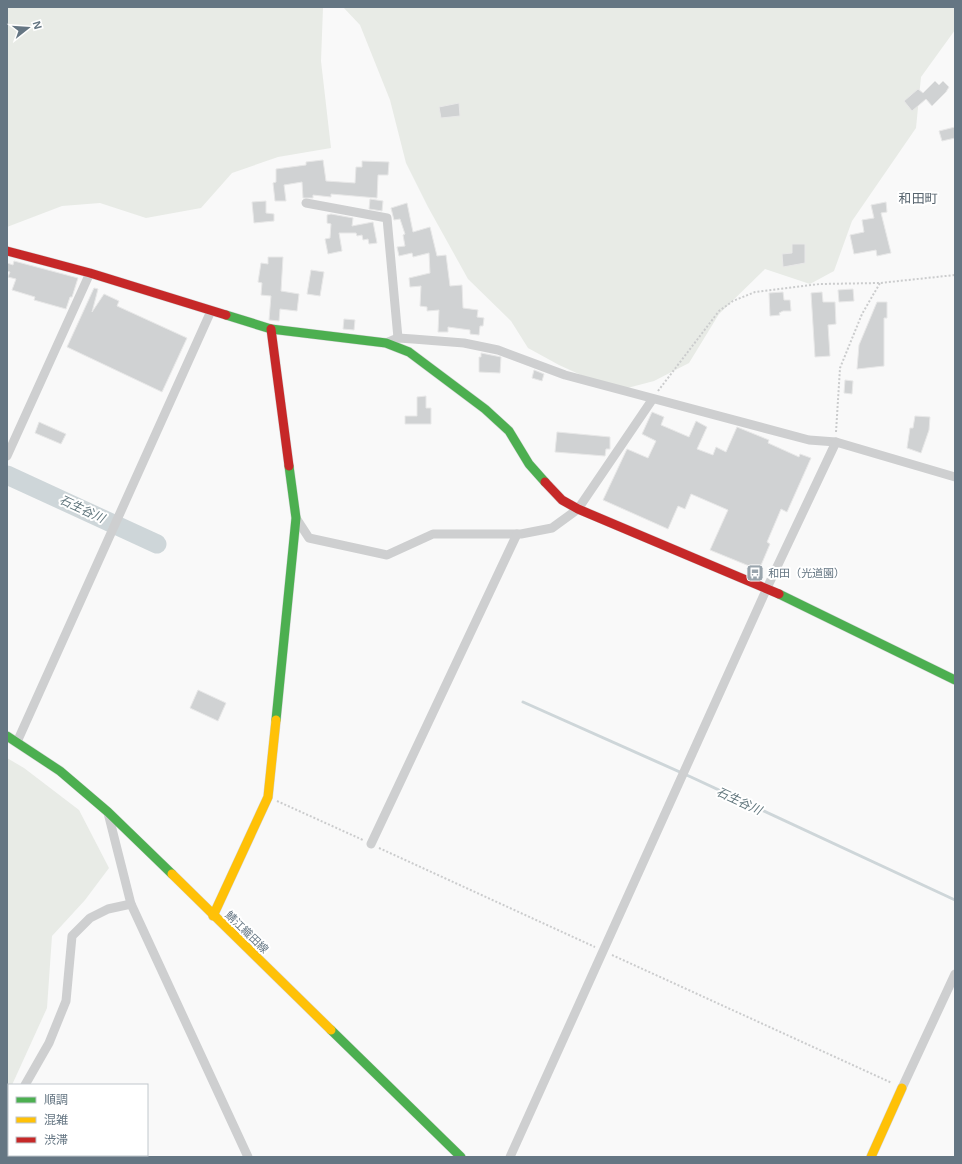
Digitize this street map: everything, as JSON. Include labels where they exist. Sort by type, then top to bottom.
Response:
[{"type":"street","points":[[306,203],[387,218],[398,338]]},
{"type":"street","points":[[7,251],[90,273],[271,329],[386,343],[409,352],[485,409],[509,431],[529,464],[550,489],[562,500],[578,510],[767,588],[955,680]]},
{"type":"street","points":[[7,456],[90,273]]},
{"type":"street","points":[[17,742],[211,311]]},
{"type":"street","points":[[213,916],[268,797],[296,518],[271,329]]},
{"type":"street","points":[[386,343],[398,338],[464,343],[498,350],[566,375],[596,382],[652,400],[809,440],[836,442],[955,477]]},
{"type":"street","points":[[296,518],[309,538],[387,555],[433,534],[517,534],[552,528],[578,510],[652,400]]},
{"type":"street","points":[[510,1157],[767,588],[836,442]]},
{"type":"street","points":[[371,844],[517,534]]},
{"type":"street","name":"鯖江織田線","points":[[7,736],[60,771],[108,812],[461,1157]]},
{"type":"street","points":[[108,812],[131,904],[248,1157]]},
{"type":"street","points":[[26,1084],[49,1043],[66,1001],[72,936],[90,918],[108,909],[131,904]]},
{"type":"street","points":[[871,1157],[955,974]]},
{"type":"path","points":[[652,400],[685,357],[704,329],[718,312],[733,301],[755,292],[820,284],[880,283],[955,275]]},
{"type":"path","points":[[836,442],[840,368],[862,314],[880,283]]},
{"type":"path","points":[[268,797],[902,1088]]},
{"type":"shaded area","points":[[7,7],[328,7],[323,8],[321,61],[331,148],[278,157],[232,173],[201,208],[146,218],[100,203],[62,206],[7,227]]},
{"type":"shaded area","points":[[343,7],[955,7],[955,30],[921,77],[916,128],[852,221],[834,271],[810,284],[765,269],[719,314],[689,363],[654,381],[616,391],[559,365],[528,348],[511,321],[468,279],[428,207],[406,163],[390,100],[360,25]]},
{"type":"shaded area","points":[[7,758],[24,768],[79,810],[109,868],[85,900],[52,936],[47,1008],[12,1084],[8,1084],[7,1089]]},
{"type":"building","points":[[935,81],[939,85],[943,81],[949,87],[946,92],[932,106],[926,99],[912,111],[904,101],[918,89],[923,93]]},
{"type":"building","points":[[459,103],[460,116],[441,118],[439,107]]},
{"type":"building","points":[[955,127],[955,138],[942,141],[939,131]]},
{"type":"building","points":[[323,160],[326,181],[355,183],[356,167],[362,167],[362,161],[389,162],[388,175],[378,175],[377,198],[331,194],[331,197],[313,195],[313,198],[303,198],[302,182],[284,185],[286,201],[275,201],[273,183],[276,182],[276,169],[306,165],[306,162]]},
{"type":"building","points":[[370,199],[383,201],[382,211],[369,209]]},
{"type":"building","points":[[266,201],[266,213],[274,214],[274,221],[254,223],[252,202]]},
{"type":"building","points":[[886,202],[887,212],[881,213],[891,253],[877,256],[876,250],[854,254],[850,235],[864,232],[862,220],[874,218],[871,205]]},
{"type":"building","points":[[407,203],[413,232],[430,227],[437,256],[446,255],[450,286],[462,285],[463,308],[478,310],[477,317],[484,318],[483,326],[480,326],[479,335],[470,334],[470,330],[448,327],[448,332],[438,332],[439,310],[427,311],[427,307],[420,306],[421,286],[410,287],[409,278],[430,273],[429,253],[413,257],[412,253],[399,256],[397,247],[405,246],[403,235],[405,234],[400,219],[394,220],[391,208]]},
{"type":"building","points":[[331,214],[353,218],[352,226],[373,222],[377,243],[369,244],[368,239],[363,240],[362,235],[357,236],[356,233],[339,233],[342,251],[328,254],[325,239],[330,238],[331,224],[327,223],[327,215]]},
{"type":"building","points":[[792,244],[805,244],[805,263],[783,267],[782,254],[792,253]]},
{"type":"building","points":[[268,257],[283,257],[281,291],[299,294],[297,311],[280,309],[279,321],[269,320],[271,296],[261,295],[262,283],[258,282],[261,263],[268,264]]},
{"type":"building","points":[[14,261],[78,278],[72,297],[70,297],[66,309],[34,300],[35,297],[12,290],[16,279],[8,277],[10,272],[7,271],[7,263],[13,265]]},
{"type":"building","points":[[311,270],[324,272],[320,296],[307,294]]},
{"type":"building","points":[[94,288],[98,289],[92,312],[104,294],[119,301],[117,306],[187,338],[162,392],[67,347]]},
{"type":"building","points":[[853,289],[854,301],[839,302],[838,290]]},
{"type":"building","points":[[783,292],[784,300],[790,300],[791,311],[783,311],[779,313],[780,315],[770,316],[769,293]]},
{"type":"building","points":[[822,292],[823,302],[835,302],[836,324],[828,325],[830,356],[815,357],[811,293]]},
{"type":"building","points":[[877,302],[887,302],[887,318],[884,318],[884,366],[857,369],[859,345]]},
{"type":"building","points":[[344,319],[355,320],[354,330],[343,329]]},
{"type":"building","points":[[481,353],[501,357],[500,373],[479,372],[479,357],[481,357]]},
{"type":"building","points":[[534,370],[544,374],[542,381],[532,378]]},
{"type":"building","points":[[845,380],[853,381],[852,394],[844,393]]},
{"type":"building","points":[[426,396],[426,408],[431,408],[431,424],[405,424],[405,416],[417,416],[417,397]]},
{"type":"building","points":[[652,412],[664,417],[661,425],[689,437],[696,421],[707,427],[697,449],[713,455],[716,447],[726,452],[737,427],[769,440],[768,443],[799,457],[800,454],[811,458],[787,512],[781,509],[767,542],[770,544],[759,570],[710,550],[728,510],[691,494],[685,509],[678,506],[668,529],[603,500],[627,449],[648,458],[656,441],[642,434]]},
{"type":"building","points":[[915,416],[930,417],[929,430],[921,453],[907,448],[910,428],[913,428]]},
{"type":"building","points":[[39,422],[66,434],[61,444],[35,433]]},
{"type":"building","points":[[557,432],[610,437],[610,449],[606,449],[605,456],[555,452]]},
{"type":"building","points":[[198,690],[226,703],[218,721],[190,708]]},
{"type":"waterway","name":"石生谷川","points":[[7,475],[157,544]]},
{"type":"waterway","name":"石生谷川","points":[[523,702],[691,777],[955,900]]},
{"type":"traffic: fast","points":[[226,315],[271,329],[386,343],[409,352],[485,409],[509,431],[529,464],[545,482]]},
{"type":"traffic: fast","points":[[276,720],[296,518],[289,466]]},
{"type":"traffic: fast","points":[[779,594],[955,680]]},
{"type":"traffic: fast","points":[[7,736],[60,771],[108,812],[172,874]]},
{"type":"traffic: fast","points":[[331,1030],[461,1157]]},
{"type":"traffic: slow","points":[[213,916],[268,797],[276,720]]},
{"type":"traffic: slow","points":[[172,874],[331,1030]]},
{"type":"traffic: slow","points":[[871,1157],[902,1088]]},
{"type":"traffic: jam","points":[[7,251],[90,273],[226,315]]},
{"type":"traffic: jam","points":[[271,329],[289,466]]},
{"type":"traffic: jam","points":[[545,482],[562,500],[578,509],[779,594]]},
{"type":"place","name":"和田（光道園）","points":[[755,573]]},
{"type":"district","name":"和田町","points":[[918,198]]}]
